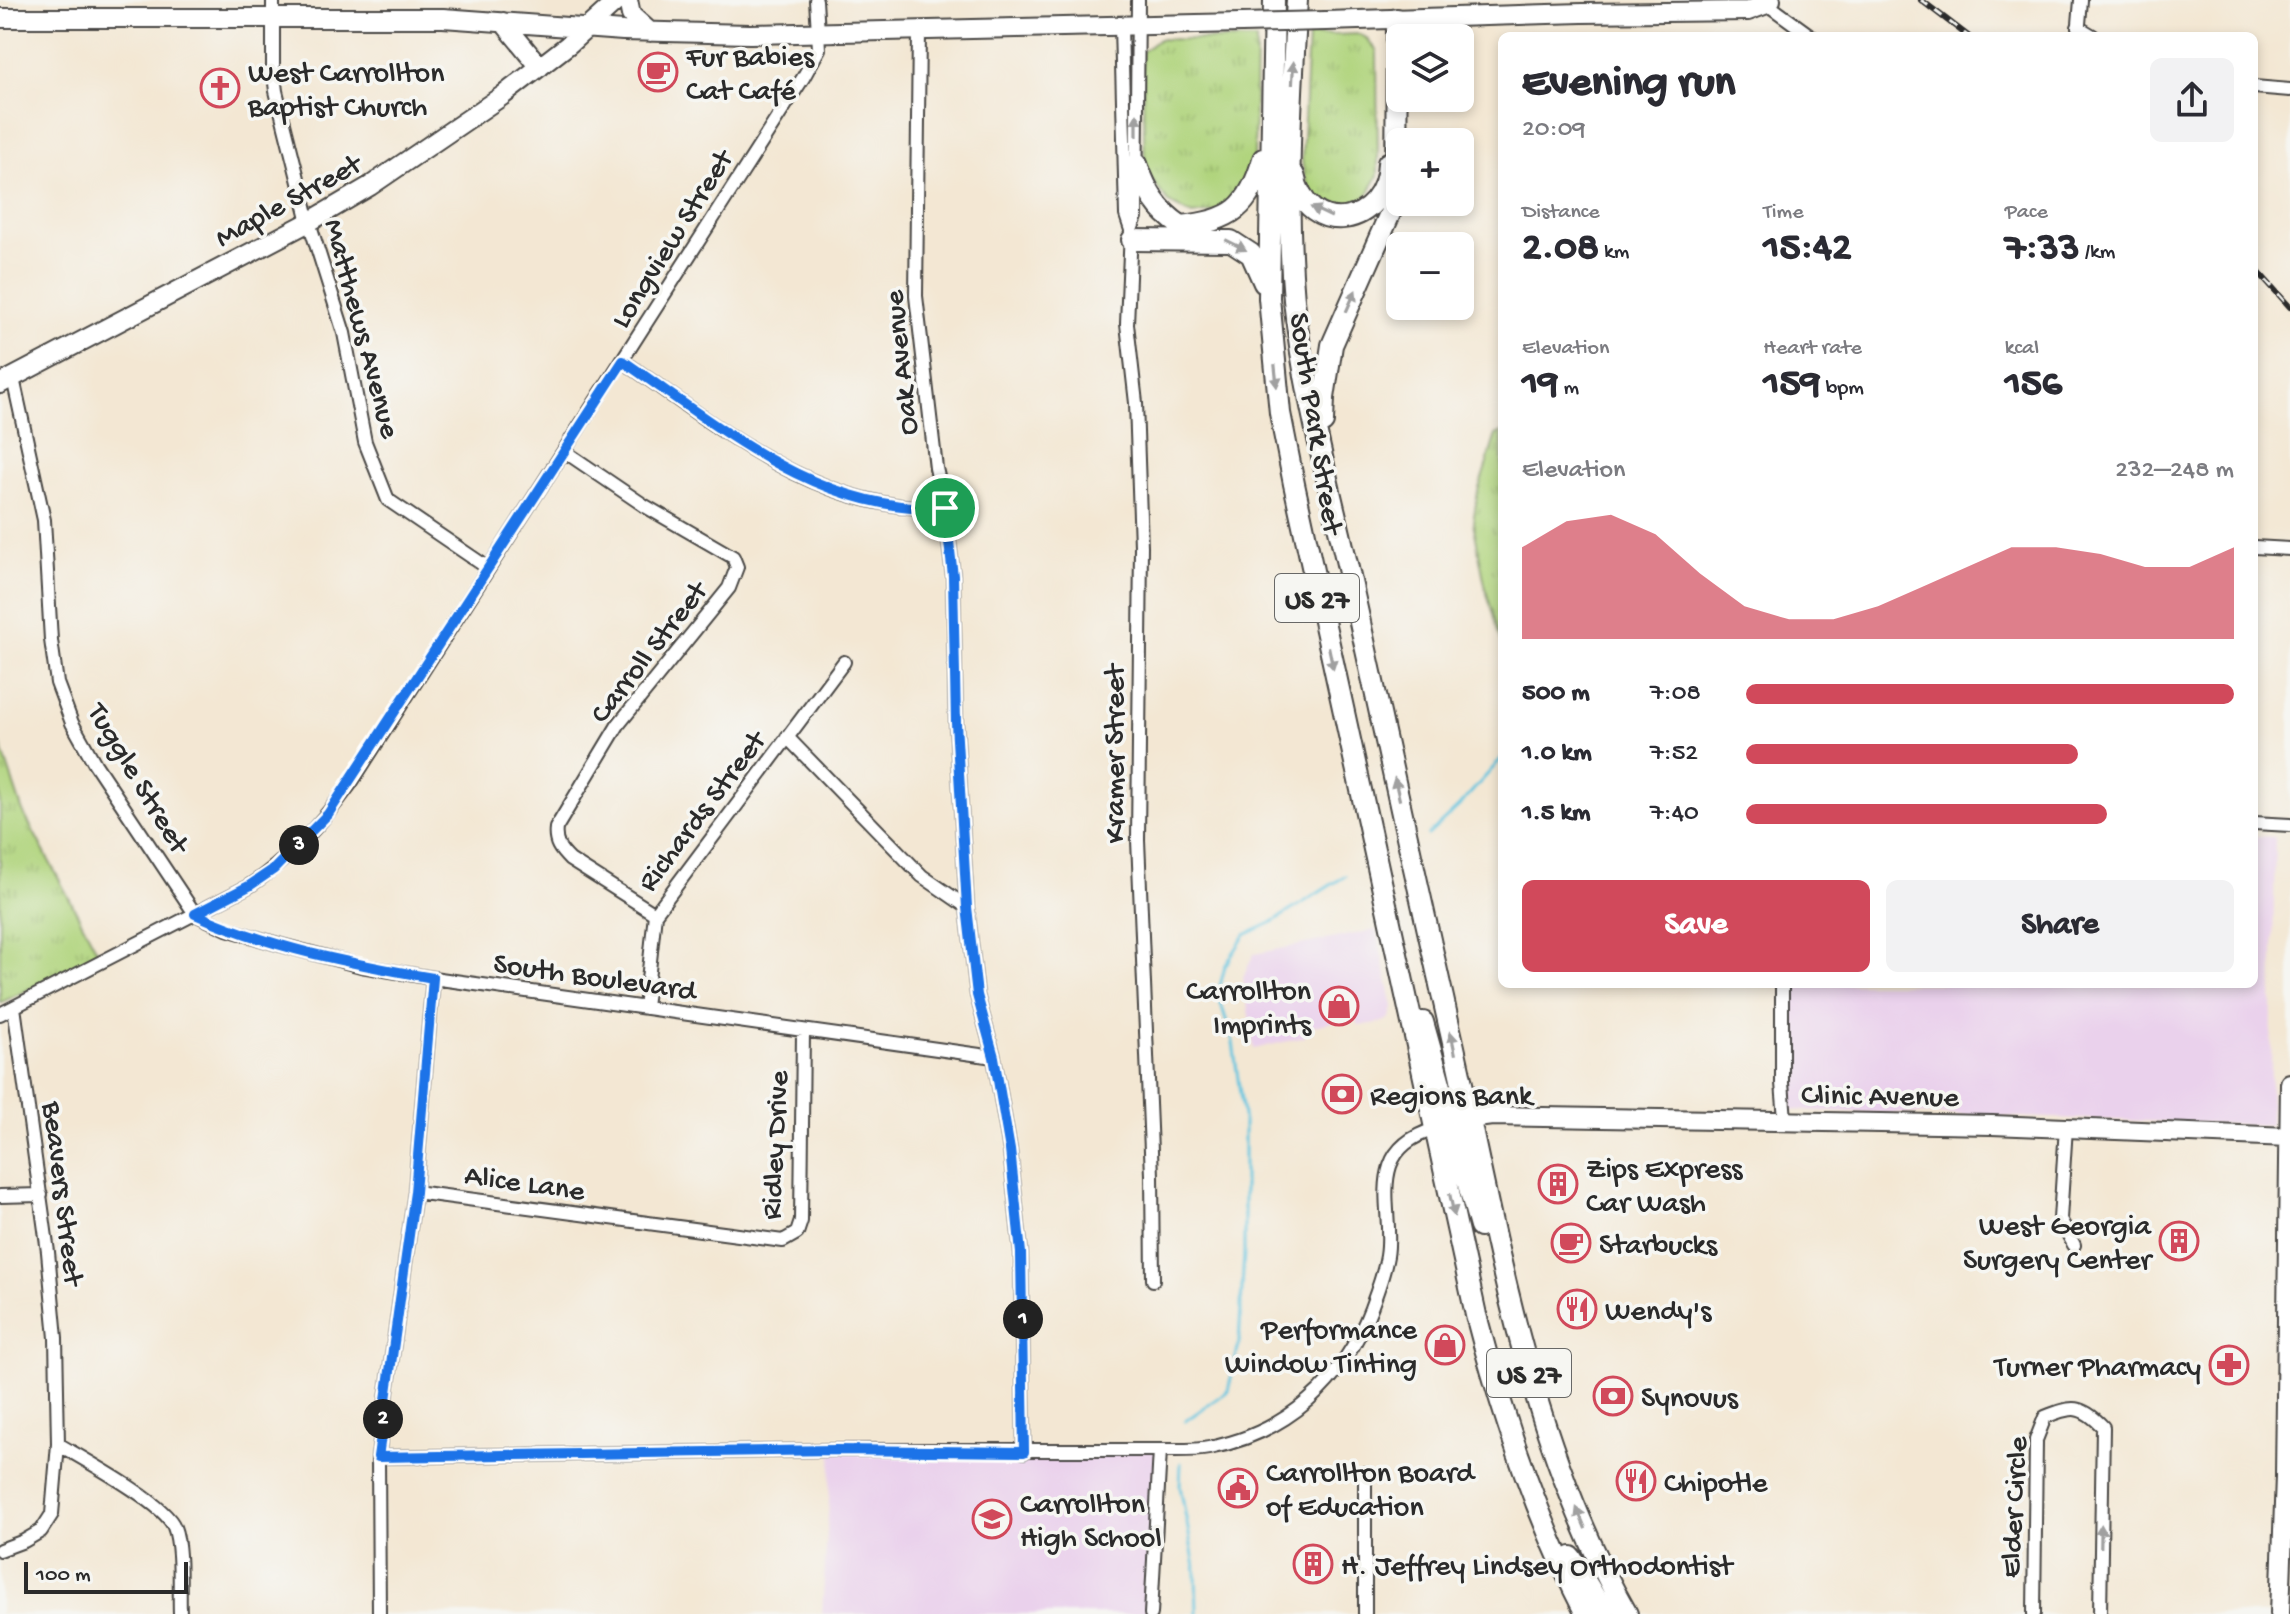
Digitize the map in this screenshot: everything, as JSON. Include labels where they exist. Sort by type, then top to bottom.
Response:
[{"type":"main road","name":"South Park Street","points":[[1274,0],[1269,298],[1280,413],[1402,984],[1452,1124]]},
{"type":"main road","name":"South Park Street","points":[[1297,0],[1289,145],[1289,237],[1303,363],[1380,712],[1452,1124]]},
{"type":"main road","points":[[1289,145],[1298,190],[1303,201],[1320,215],[1337,219],[1354,216],[1376,200],[1385,184],[1388,168],[1391,19]]},
{"type":"main road","points":[[1322,458],[1324,398],[1332,345],[1396,200],[1391,19]]},
{"type":"main road","points":[[1132,235],[1215,221],[1241,205],[1255,185],[1271,132]]},
{"type":"main road","points":[[1137,164],[1145,188],[1154,202],[1181,226]]},
{"type":"main road","points":[[1132,235],[1224,239],[1239,244],[1256,261],[1269,298]]},
{"type":"main road","points":[[1344,721],[1380,712]]},
{"type":"main road","name":"US 27","points":[[1452,1124],[1500,1267],[1544,1421],[1582,1521],[1627,1614]]},
{"type":"main road","name":"US 27","points":[[1452,1124],[1476,1315],[1493,1381],[1541,1516],[1586,1614]]},
{"type":"main road","points":[[1541,1516],[1559,1532],[1605,1614]]},
{"type":"street","name":"Maple Street","points":[[7,381],[309,222],[370,186],[540,67],[618,0]]},
{"type":"street","points":[[628,0],[631,15],[650,32]]},
{"type":"street","name":"Longview Street","points":[[0,1014],[249,886],[274,869],[328,814],[803,78],[819,49],[816,0]]},
{"type":"street","points":[[1129,26],[1138,0]]},
{"type":"street","points":[[2078,31],[2081,0]]},
{"type":"street","points":[[0,18],[272,9],[585,29],[750,34],[1748,11],[1769,2],[1806,32]]},
{"type":"street","name":"Matthews Avenue","points":[[272,9],[276,91],[309,222],[344,333],[365,442],[388,500],[488,568]]},
{"type":"street","points":[[503,22],[540,67]]},
{"type":"street","name":"Kramer Street","points":[[1129,26],[1137,164],[1127,324],[1136,403],[1141,546],[1138,840],[1152,1175],[1153,1280]]},
{"type":"street","name":"Kramer Street","points":[[1129,26],[1126,215],[1132,235]]},
{"type":"street","name":"Oak Avenue","points":[[919,31],[916,296],[936,468],[945,508],[953,576],[956,723],[967,907],[977,995],[994,1057],[1010,1150],[1021,1253],[1024,1452]]},
{"type":"street","points":[[2258,87],[2290,90]]},
{"type":"street","points":[[623,361],[757,453],[809,481],[888,504],[920,509],[945,508]]},
{"type":"street","name":"Tuggle Street","points":[[7,381],[22,422],[39,487],[57,683],[72,723],[95,764],[195,914]]},
{"type":"street","name":"Carroll Street","points":[[564,451],[645,506],[733,557],[737,567],[729,588],[618,725],[556,828],[554,838],[570,860],[655,914]]},
{"type":"street","points":[[2258,547],[2290,549]]},
{"type":"street","name":"Richards Street","points":[[645,1008],[655,914],[844,662]]},
{"type":"street","points":[[787,737],[922,876],[967,907]]},
{"type":"street","points":[[2258,823],[2290,825]]},
{"type":"street","name":"South Boulevard","points":[[195,914],[227,929],[361,966],[994,1057]]},
{"type":"street","points":[[379,1614],[378,1457],[415,1192],[433,978]]},
{"type":"street","points":[[1782,988],[1785,1119]]},
{"type":"street","name":"Beavers Street","points":[[0,1550],[41,1531],[52,1514],[58,1444],[56,1338],[41,1195],[14,1007]]},
{"type":"street","name":"Ridley Drive","points":[[628,1222],[783,1241],[797,1233],[801,1221],[803,1185],[803,1031]]},
{"type":"street","points":[[2280,1614],[2288,1489],[2290,1083]]},
{"type":"street","name":"Clinic Avenue","points":[[1452,1124],[1492,1116],[1785,1119],[2289,1137]]},
{"type":"street","points":[[378,1457],[835,1450],[1160,1450],[1206,1449],[1237,1441],[1293,1414],[1318,1394],[1339,1370],[1362,1332],[1386,1261],[1390,1236],[1387,1183],[1396,1151],[1409,1140],[1452,1124]]},
{"type":"street","points":[[2066,1127],[2060,1219],[2074,1245]]},
{"type":"street","name":"Alice Lane","points":[[415,1192],[628,1222]]},
{"type":"street","points":[[0,1196],[41,1195]]},
{"type":"street","name":"Elder Circle","points":[[2034,1614],[2036,1440],[2045,1417],[2068,1407],[2089,1412],[2103,1427],[2100,1614]]},
{"type":"street","points":[[58,1444],[146,1499],[174,1524],[180,1614]]},
{"type":"street","points":[[1151,1614],[1160,1450]]},
{"type":"street","points":[[1365,1473],[1365,1614]]},
{"type":"shaded area","points":[[2258,836],[2275,837],[2270,1125],[1791,1110],[1792,988],[2258,988]]},
{"type":"shaded area","points":[[1376,930],[1393,1007],[1390,1018],[1359,1026],[1356,1017],[1304,1028],[1305,1037],[1254,1049],[1243,977],[1254,954]]},
{"type":"shaded area","name":"Carrollton High School","points":[[1160,1450],[1151,1614],[822,1614],[832,1451]]},
{"type":"green space","points":[[1358,34],[1377,50],[1378,176],[1364,201],[1349,208],[1325,208],[1309,186],[1302,160],[1308,36]]},
{"type":"green space","points":[[1159,39],[1256,40],[1254,168],[1228,210],[1192,215],[1169,203],[1145,171],[1142,52]]},
{"type":"green space","points":[[1496,435],[1498,632],[1473,522],[1478,491]]},
{"type":"green space","points":[[0,743],[23,812],[100,956],[0,1003]]},
{"type":"waterway","points":[[1428,835],[1498,762]]},
{"type":"waterway","points":[[1185,1421],[1228,1391],[1239,1344],[1244,1252],[1244,1123],[1233,1042],[1218,994],[1225,966],[1245,935],[1271,923],[1345,876]]},
{"type":"waterway","points":[[1181,1463],[1180,1486],[1196,1572],[1197,1614]]},
{"type":"railway","points":[[1921,0],[1963,32]]},
{"type":"railway","points":[[2258,271],[2290,307]]},
{"type":"place","name":"Fur Babies Cat Café","points":[[658,72]]},
{"type":"place","name":"West Carrollton Baptist Church","points":[[220,88]]},
{"type":"place","name":"Carrollton Imprints","points":[[1339,1006]]},
{"type":"place","name":"Regions Bank","points":[[1342,1094]]},
{"type":"place","name":"Zips Express Car Wash","points":[[1558,1184]]},
{"type":"place","name":"West Georgia Surgery Center","points":[[2179,1241]]},
{"type":"place","name":"Starbucks","points":[[1571,1243]]},
{"type":"place","name":"Wendy's","points":[[1577,1309]]},
{"type":"place","name":"Performance Window Tinting","points":[[1445,1345]]},
{"type":"place","name":"Turner Pharmacy","points":[[2229,1365]]},
{"type":"place","name":"Synovus","points":[[1613,1396]]},
{"type":"place","name":"Chipotle","points":[[1636,1481]]},
{"type":"place","name":"Carrollton Board of Education","points":[[1238,1488]]},
{"type":"place","name":"Carrollton High School","points":[[992,1519]]},
{"type":"place","name":"H. Jeffrey Lindsey Orthodontist","points":[[1313,1564]]},
{"type":"route","points":[[623,361],[757,453],[809,481],[888,504],[920,509],[945,508],[953,576],[956,723],[967,907],[977,995],[994,1057],[1010,1150],[1021,1253],[1024,1452],[835,1450],[378,1457],[415,1192],[433,978],[361,966],[281,945],[227,929],[195,914],[274,869],[328,814],[623,361]]}]
